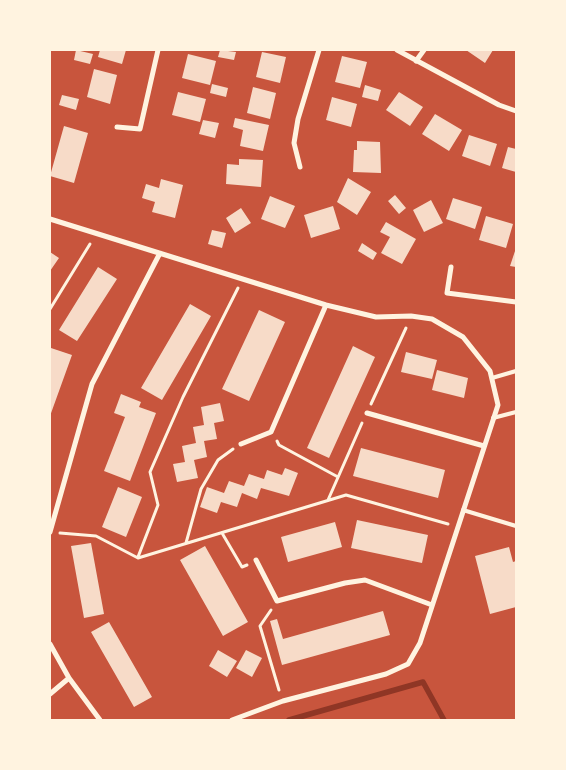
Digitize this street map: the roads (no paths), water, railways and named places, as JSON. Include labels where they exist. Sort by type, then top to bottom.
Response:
[{"type":"street","points":[[117,127],[140,129],[158,50]]},
{"type":"street","points":[[300,167],[294,143],[298,119],[319,50]]},
{"type":"street","points":[[397,50],[499,105],[516,111]]},
{"type":"street","points":[[416,61],[424,50]]},
{"type":"street","points":[[50,219],[326,305],[376,317],[411,316],[432,318],[462,336],[490,371],[498,405],[420,643],[408,664],[386,674],[283,701],[232,720]]},
{"type":"street","points":[[50,532],[92,384],[160,253]]},
{"type":"street","points":[[451,266],[447,293],[516,302]]},
{"type":"street","points":[[241,444],[272,432],[326,305]]},
{"type":"street","points":[[367,413],[484,446]]},
{"type":"street","points":[[256,560],[277,601],[345,583],[366,580],[432,605]]},
{"type":"street","points":[[50,644],[69,678],[100,720]]},
{"type":"street","points":[[50,694],[69,678]]},
{"type":"lane","points":[[492,378],[516,371]]},
{"type":"lane","points":[[494,418],[516,412]]},
{"type":"lane","points":[[463,510],[516,526]]},
{"type":"waterway","points":[[289,720],[423,682],[444,720]]}]
